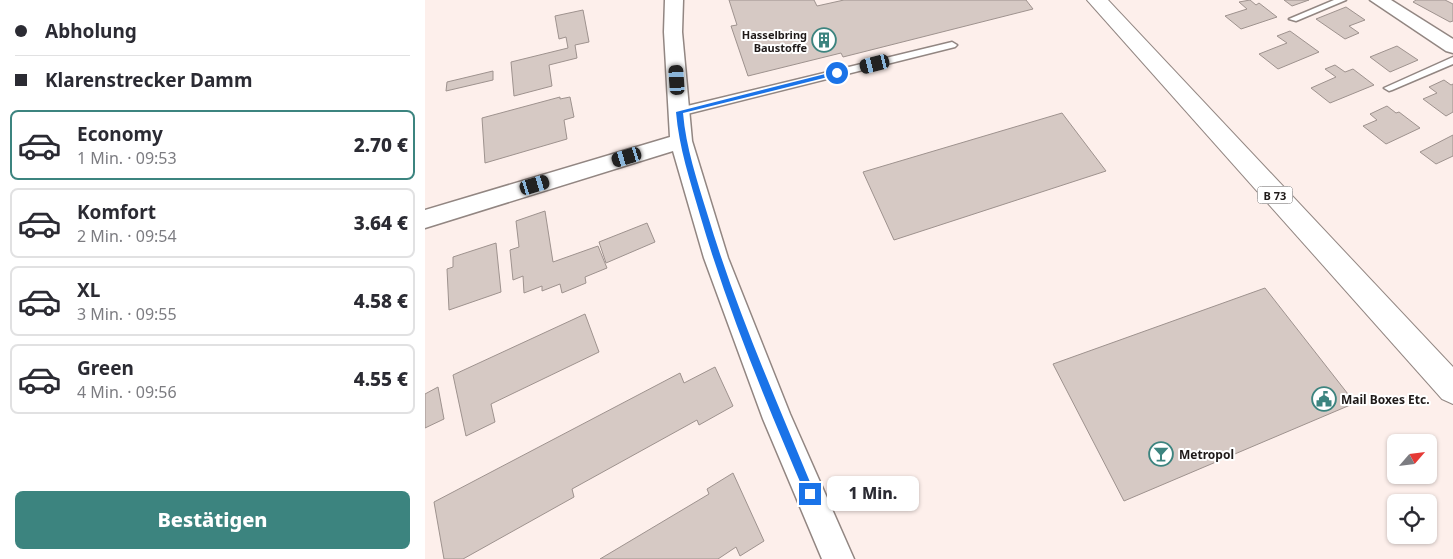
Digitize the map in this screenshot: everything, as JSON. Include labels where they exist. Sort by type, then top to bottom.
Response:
[{"type":"main road","name":"B 73","points":[[1097,0],[1453,389]]},
{"type":"street","points":[[674,0],[673,32],[681,141],[720,267],[777,418],[838,559]]},
{"type":"street","points":[[1379,0],[1453,47]]},
{"type":"street","points":[[425,219],[681,141]]},
{"type":"lane","points":[[1293,20],[1342,0]]},
{"type":"lane","points":[[679,112],[952,45]]},
{"type":"lane","points":[[1389,88],[1453,60]]},
{"type":"building","name":"Hasselbring Baustoffe","points":[[729,0],[814,0],[817,6],[844,0],[1026,0],[1033,9],[843,57],[841,53],[748,76],[731,26],[737,25]]},
{"type":"building","points":[[1250,0],[1256,5],[1259,3],[1277,17],[1241,29],[1225,16],[1247,9],[1239,2]]},
{"type":"building","points":[[1284,0],[1309,0],[1292,6]]},
{"type":"building","points":[[1416,0],[1445,0],[1453,4],[1453,21],[1450,22],[1413,2]]},
{"type":"building","points":[[1346,7],[1365,20],[1349,26],[1359,33],[1345,39],[1316,19]]},
{"type":"building","points":[[583,10],[589,42],[575,45],[577,58],[549,65],[552,86],[514,96],[511,62],[568,48],[566,37],[559,39],[555,16]]},
{"type":"building","points":[[1290,31],[1319,52],[1278,69],[1259,54],[1287,43],[1277,36]]},
{"type":"building","points":[[1397,46],[1418,60],[1390,72],[1370,57]]},
{"type":"building","points":[[1335,65],[1345,72],[1353,69],[1374,85],[1330,103],[1311,88],[1336,77],[1325,69]]},
{"type":"building","points":[[493,71],[493,80],[446,91],[447,82]]},
{"type":"building","points":[[1444,80],[1451,85],[1453,84],[1453,112],[1446,116],[1423,99],[1437,93],[1429,87]]},
{"type":"building","points":[[560,97],[560,99],[570,97],[574,117],[564,120],[567,139],[485,163],[482,118]]},
{"type":"building","points":[[1387,106],[1396,113],[1399,112],[1420,128],[1386,144],[1363,126],[1377,120],[1370,114]]},
{"type":"building","points":[[1062,113],[1106,171],[894,240],[863,172]]},
{"type":"building","points":[[1453,135],[1453,156],[1436,164],[1420,152]]},
{"type":"building","points":[[545,211],[553,262],[598,246],[607,268],[585,277],[586,283],[562,293],[560,284],[542,291],[542,286],[524,293],[523,276],[513,280],[510,250],[519,247],[516,221]]},
{"type":"building","points":[[647,223],[655,242],[606,263],[599,242]]},
{"type":"building","points":[[496,243],[501,292],[449,310],[447,269],[453,267],[453,257]]},
{"type":"building","points":[[1265,288],[1355,403],[1124,501],[1053,364]]},
{"type":"building","points":[[585,314],[599,352],[491,404],[495,422],[466,436],[453,375]]},
{"type":"building","points":[[715,367],[733,406],[699,425],[697,420],[572,489],[574,497],[463,559],[444,559],[434,502],[680,373],[684,383]]},
{"type":"building","points":[[438,387],[444,419],[425,428],[425,394]]},
{"type":"building","points":[[733,473],[764,541],[740,556],[736,547],[718,559],[600,559],[709,494],[707,489]]},
{"type":"place","name":"Hasselbring Baustoffe","points":[[824,40]]},
{"type":"place","name":"Mail Boxes Etc.","points":[[1324,399]]},
{"type":"place","name":"Metropol","points":[[1161,454]]},
{"type":"route","points":[[810,494],[777,418],[716,258],[681,141],[679,112],[837,73]]}]
